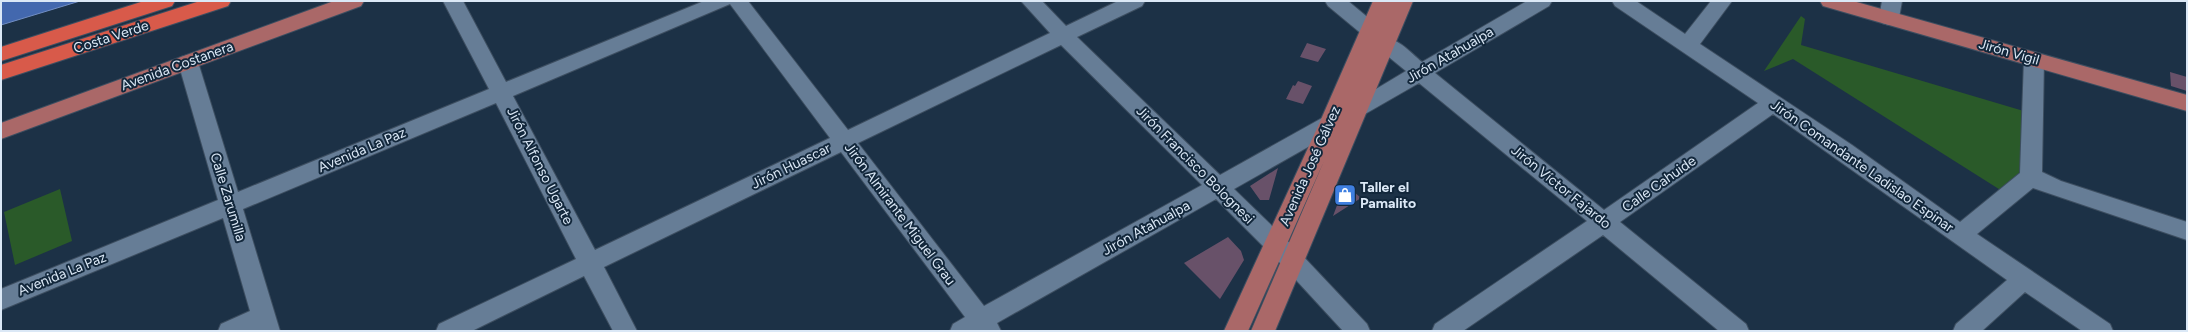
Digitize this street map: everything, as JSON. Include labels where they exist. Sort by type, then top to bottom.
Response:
[{"type":"highway","name":"Costa Verde","points":[[1,54],[165,1]]},
{"type":"highway","name":"Costa Verde","points":[[1,73],[221,1]]},
{"type":"main road","name":"Avenida Costanera","points":[[1,131],[354,1]]},
{"type":"main road","name":"Avenida José Gálvez","points":[[1263,331],[1358,109],[1378,37],[1383,1]]},
{"type":"main road","name":"Avenida José Gálvez","points":[[1236,331],[1330,124],[1378,37],[1403,1]]},
{"type":"main road","name":"Jirón Vigil","points":[[1830,1],[1890,9],[2034,59],[2187,103]]},
{"type":"street","name":"Jirón Alfonso Ugarte","points":[[453,1],[502,92],[625,331]]},
{"type":"street","name":"Avenida La Paz","points":[[1,300],[722,1]]},
{"type":"street","name":"Jirón Almirante Miguel Grau","points":[[738,1],[844,140],[977,327]]},
{"type":"street","name":"Jirón Francisco Bolognesi","points":[[1031,1],[1063,35],[1292,261],[1358,331]]},
{"type":"street","name":"Jirón Huascar","points":[[448,331],[1135,1]]},
{"type":"street","name":"Jirón Víctor Fajardo","points":[[1335,1],[1737,331]]},
{"type":"street","name":"Jirón Atahualpa","points":[[1358,109],[1542,1]]},
{"type":"street","name":"Jirón Comandante Ladislao Espinar","points":[[1622,1],[1884,179],[1960,235],[2101,331]]},
{"type":"street","points":[[1687,46],[1722,1]]},
{"type":"street","points":[[1960,235],[2031,177],[2034,59]]},
{"type":"street","name":"Calle Zarumilla","points":[[188,62],[266,323]]},
{"type":"street","name":"Calle Cahuide","points":[[1444,331],[1604,222],[1773,103]]},
{"type":"street","name":"Jirón Atahualpa","points":[[977,327],[1330,124]]},
{"type":"street","points":[[2031,177],[2053,187],[2187,231]]},
{"type":"street","points":[[1965,331],[2024,279]]},
{"type":"street","points":[[230,331],[266,323]]},
{"type":"green space","points":[[1801,16],[1805,19],[1801,45],[2027,112],[2026,174],[2002,191],[1793,59],[1764,71]]},
{"type":"green space","points":[[60,189],[72,241],[15,265],[4,212]]},
{"type":"water","points":[[1,1],[80,1],[1,25]]},
{"type":"building","points":[[1307,43],[1326,49],[1318,62],[1300,57]]},
{"type":"building","points":[[2170,72],[2187,77],[2187,91],[2171,86]]},
{"type":"building","points":[[1298,81],[1312,86],[1303,104],[1286,99],[1293,85],[1295,86]]},
{"type":"building","points":[[1278,168],[1269,200],[1260,200],[1250,186]]},
{"type":"building","points":[[1345,184],[1361,198],[1333,216]]},
{"type":"building","points":[[1228,237],[1241,251],[1244,260],[1220,299],[1184,263]]},
{"type":"place","name":"Taller el Pamalito","points":[[1345,195]]}]
